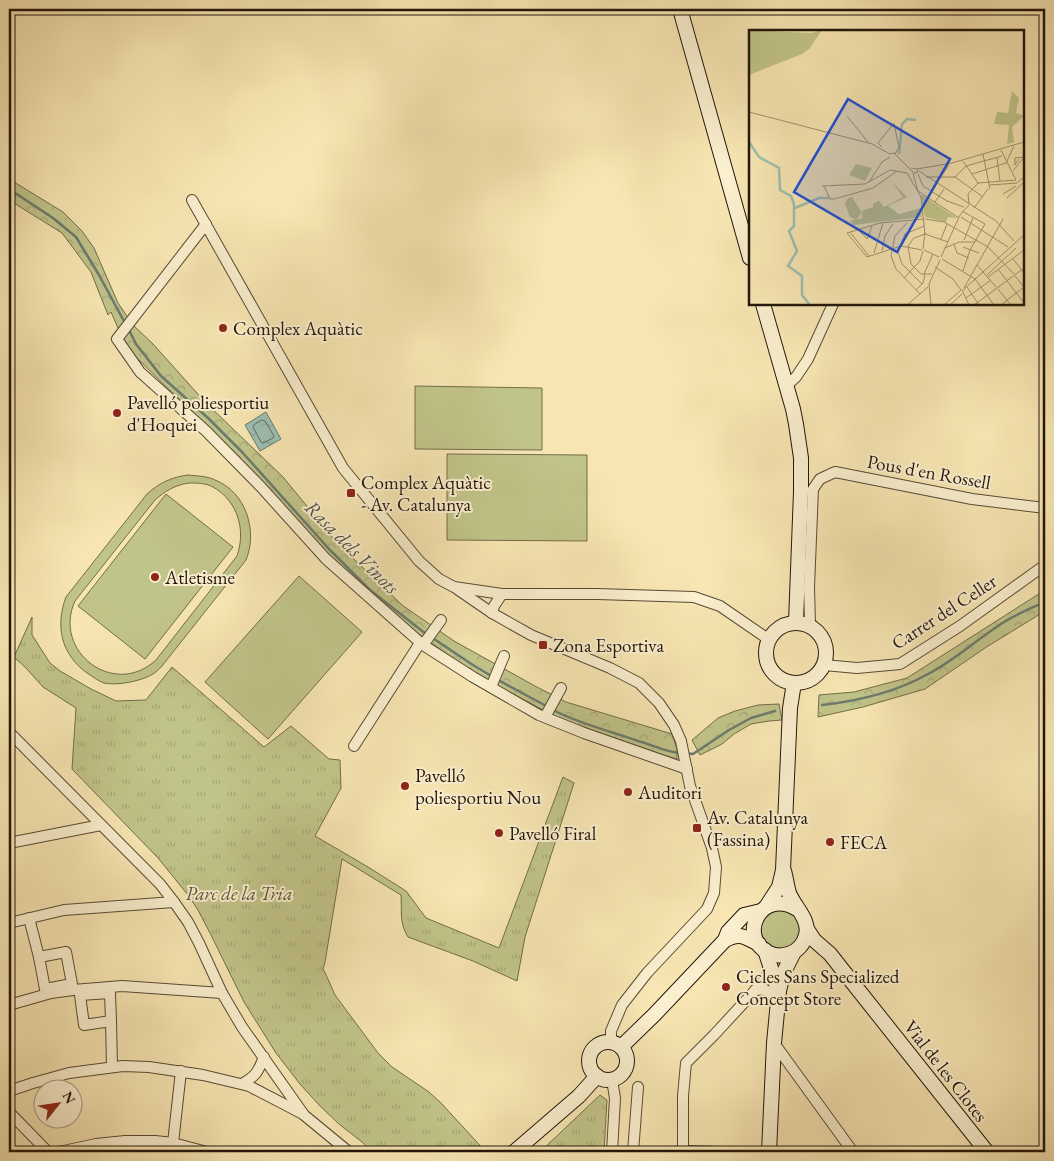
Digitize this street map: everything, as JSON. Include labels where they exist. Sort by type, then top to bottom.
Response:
[{"type":"main road","points":[[680,9],[749,254]]},
{"type":"main road","points":[[763,305],[796,424],[801,458],[796,622]]},
{"type":"main road","points":[[796,622],[810,626],[817,631],[824,642],[826,653],[824,665],[817,675],[805,682],[794,683],[780,679],[772,673],[767,664],[765,651],[768,639],[772,632],[784,624],[796,622]]},
{"type":"main road","points":[[778,997],[764,952],[756,938],[754,924],[779,887],[784,870],[790,708],[794,683]]},
{"type":"main road","points":[[769,1152],[778,997],[783,974],[806,936],[805,922],[790,894],[784,870]]},
{"type":"main road","points":[[725,940],[728,932],[744,915],[782,903],[797,909]]},
{"type":"main road","name":"Vial de les Clotes","points":[[806,929],[814,940],[830,954],[986,1152]]},
{"type":"main road","points":[[616,1045],[654,1015],[725,940],[732,936],[742,936],[764,952],[779,956],[796,951]]},
{"type":"main road","name":"Vial de les Clotes","points":[[796,951],[820,953],[839,966]]},
{"type":"main road","points":[[605,1043],[616,1045],[627,1057],[626,1069],[618,1078],[604,1078],[593,1072],[590,1066],[591,1054],[599,1045],[605,1043]]},
{"type":"main road","points":[[514,1152],[579,1096],[604,1078]]},
{"type":"main road","points":[[525,1152],[561,1121],[604,1078]]},
{"type":"street","points":[[192,200],[342,468],[419,561],[440,579],[454,586],[492,613],[532,635],[610,668],[639,683],[658,703],[674,725],[681,741],[690,786],[712,848],[716,867],[714,893],[707,909],[647,973],[622,1005],[610,1031],[616,1045]]},
{"type":"street","points":[[206,224],[117,339],[140,372],[206,431],[261,487],[326,559],[422,644],[491,687],[546,717],[584,733],[687,769]]},
{"type":"street","points":[[786,386],[796,377],[808,359],[833,305]]},
{"type":"street","name":"Pous d'en Rossell","points":[[810,626],[809,587],[813,489],[820,479],[835,472],[972,499],[1045,508]]},
{"type":"street","name":"Carrer del Celler","points":[[824,665],[857,668],[900,664],[960,626],[1045,565]]},
{"type":"street","points":[[454,586],[502,594],[694,597],[720,606],[768,639]]},
{"type":"street","points":[[478,604],[478,598],[489,592]]},
{"type":"street","points":[[478,604],[502,594]]},
{"type":"street","points":[[492,613],[502,594]]},
{"type":"street","points":[[354,746],[422,644],[441,620]]},
{"type":"street","points":[[491,687],[504,656]]},
{"type":"street","points":[[546,717],[561,688]]},
{"type":"street","points":[[9,732],[160,884],[174,902],[195,936],[222,993],[242,1027],[304,1115]]},
{"type":"street","points":[[9,842],[101,825]]},
{"type":"street","points":[[9,923],[64,910],[174,902]]},
{"type":"street","points":[[29,918],[39,957]]},
{"type":"street","points":[[718,1152],[683,1152],[683,1096],[686,1064],[767,976],[764,952]]},
{"type":"street","points":[[9,1005],[51,993],[122,986],[222,993]]},
{"type":"street","points":[[755,990],[763,989],[778,997]]},
{"type":"street","points":[[111,1021],[112,1067]]},
{"type":"street","points":[[774,1043],[852,1152]]},
{"type":"street","points":[[242,1084],[253,1077],[260,1068],[264,1057]]},
{"type":"street","points":[[9,1091],[69,1073],[112,1067],[149,1066],[181,1071],[248,1086],[304,1115],[349,1152]]},
{"type":"street","points":[[173,1143],[181,1071]]},
{"type":"street","points":[[604,1078],[615,1098],[612,1152]]},
{"type":"street","points":[[634,1152],[638,1087]]},
{"type":"street","points":[[9,1112],[48,1152]]},
{"type":"street","points":[[59,1152],[96,1144],[125,1141],[173,1143],[207,1152]]},
{"type":"green space","points":[[9,179],[63,212],[82,231],[94,248],[118,303],[133,325],[153,344],[205,402],[283,477],[338,544],[402,605],[454,641],[566,702],[672,734],[677,749],[677,759],[558,718],[476,674],[413,630],[349,576],[207,427],[131,352],[111,312],[108,315],[91,272],[62,233],[9,200]]},
{"type":"green space","points":[[415,386],[542,388],[542,450],[415,449]]},
{"type":"green space","points":[[447,454],[587,455],[587,541],[447,540]]},
{"type":"green space","points":[[182,476],[202,476],[212,479],[235,493],[242,503],[250,525],[251,537],[246,560],[162,666],[153,674],[143,679],[129,682],[104,683],[97,680],[78,665],[66,648],[61,629],[61,618],[66,597],[147,494],[166,481]],"holes":[[[192,483],[213,487],[222,493],[234,508],[238,517],[241,536],[237,556],[156,660],[140,671],[122,674],[106,672],[91,664],[79,652],[72,637],[70,619],[75,601],[155,500],[166,491]]]},
{"type":"green space","name":"Atletisme","points":[[166,494],[233,547],[145,659],[78,606]]},
{"type":"green space","points":[[299,576],[362,632],[268,739],[205,682]]},
{"type":"green space","points":[[1045,590],[1045,611],[985,648],[925,689],[863,707],[818,717],[819,695],[854,692],[907,678]]},
{"type":"green space","name":"Parc de la Tria","points":[[32,617],[32,635],[50,663],[91,689],[116,701],[146,700],[172,667],[264,747],[291,726],[329,759],[340,760],[341,788],[315,836],[406,891],[426,918],[499,948],[563,777],[574,783],[525,937],[517,981],[473,961],[408,937],[402,922],[401,895],[342,859],[323,969],[335,995],[378,1053],[392,1067],[429,1092],[441,1103],[486,1152],[372,1152],[339,1124],[300,1084],[276,1053],[244,1002],[198,910],[188,895],[158,858],[72,769],[76,708],[43,687],[14,657]]},
{"type":"green space","points":[[779,704],[782,720],[751,724],[722,744],[700,755],[692,740],[718,718],[758,705]]},
{"type":"green space","points":[[774,910],[788,910],[798,918],[802,930],[797,944],[784,951],[770,948],[761,938],[761,923],[764,917]]},
{"type":"green space","points":[[600,1095],[607,1100],[604,1152],[540,1152]]},
{"type":"water","points":[[266,412],[281,439],[260,451],[245,425]]},
{"type":"waterway","name":"Rasa dels Vinots","points":[[9,189],[53,218],[76,237],[125,323]]},
{"type":"waterway","name":"Rasa dels Vinots","points":[[129,330],[136,344],[161,376],[208,418],[242,452],[329,549],[370,590],[426,634]]},
{"type":"waterway","points":[[822,705],[876,695],[916,680],[937,669],[1003,622],[1045,602]]},
{"type":"waterway","name":"Rasa dels Vinots","points":[[431,637],[493,677]]},
{"type":"waterway","name":"Rasa dels Vinots","points":[[498,680],[548,707]]},
{"type":"waterway","name":"Rasa dels Vinots","points":[[553,710],[595,727],[664,750],[680,753]]},
{"type":"waterway","name":"Rasa dels Vinots","points":[[685,753],[693,754],[751,718],[775,711]]},
{"type":"place","name":"Complex Aquàtic","points":[[223,328]]},
{"type":"place","name":"Pavelló poliesportiu d'Hoquei","points":[[117,413]]},
{"type":"place","name":"Complex Aquàtic - Av. Catalunya","points":[[351,493]]},
{"type":"place","name":"Atletisme","points":[[155,577]]},
{"type":"place","name":"Zona Esportiva","points":[[543,645]]},
{"type":"place","name":"Pavelló poliesportiu Nou","points":[[405,786]]},
{"type":"place","name":"Auditori","points":[[628,792]]},
{"type":"place","name":"Av. Catalunya (Fassina)","points":[[697,828]]},
{"type":"place","name":"Pavelló Firal","points":[[499,833]]},
{"type":"place","name":"FECA","points":[[830,842]]},
{"type":"place","name":"Cicles Sans Specialized Concept Store","points":[[726,987]]}]
